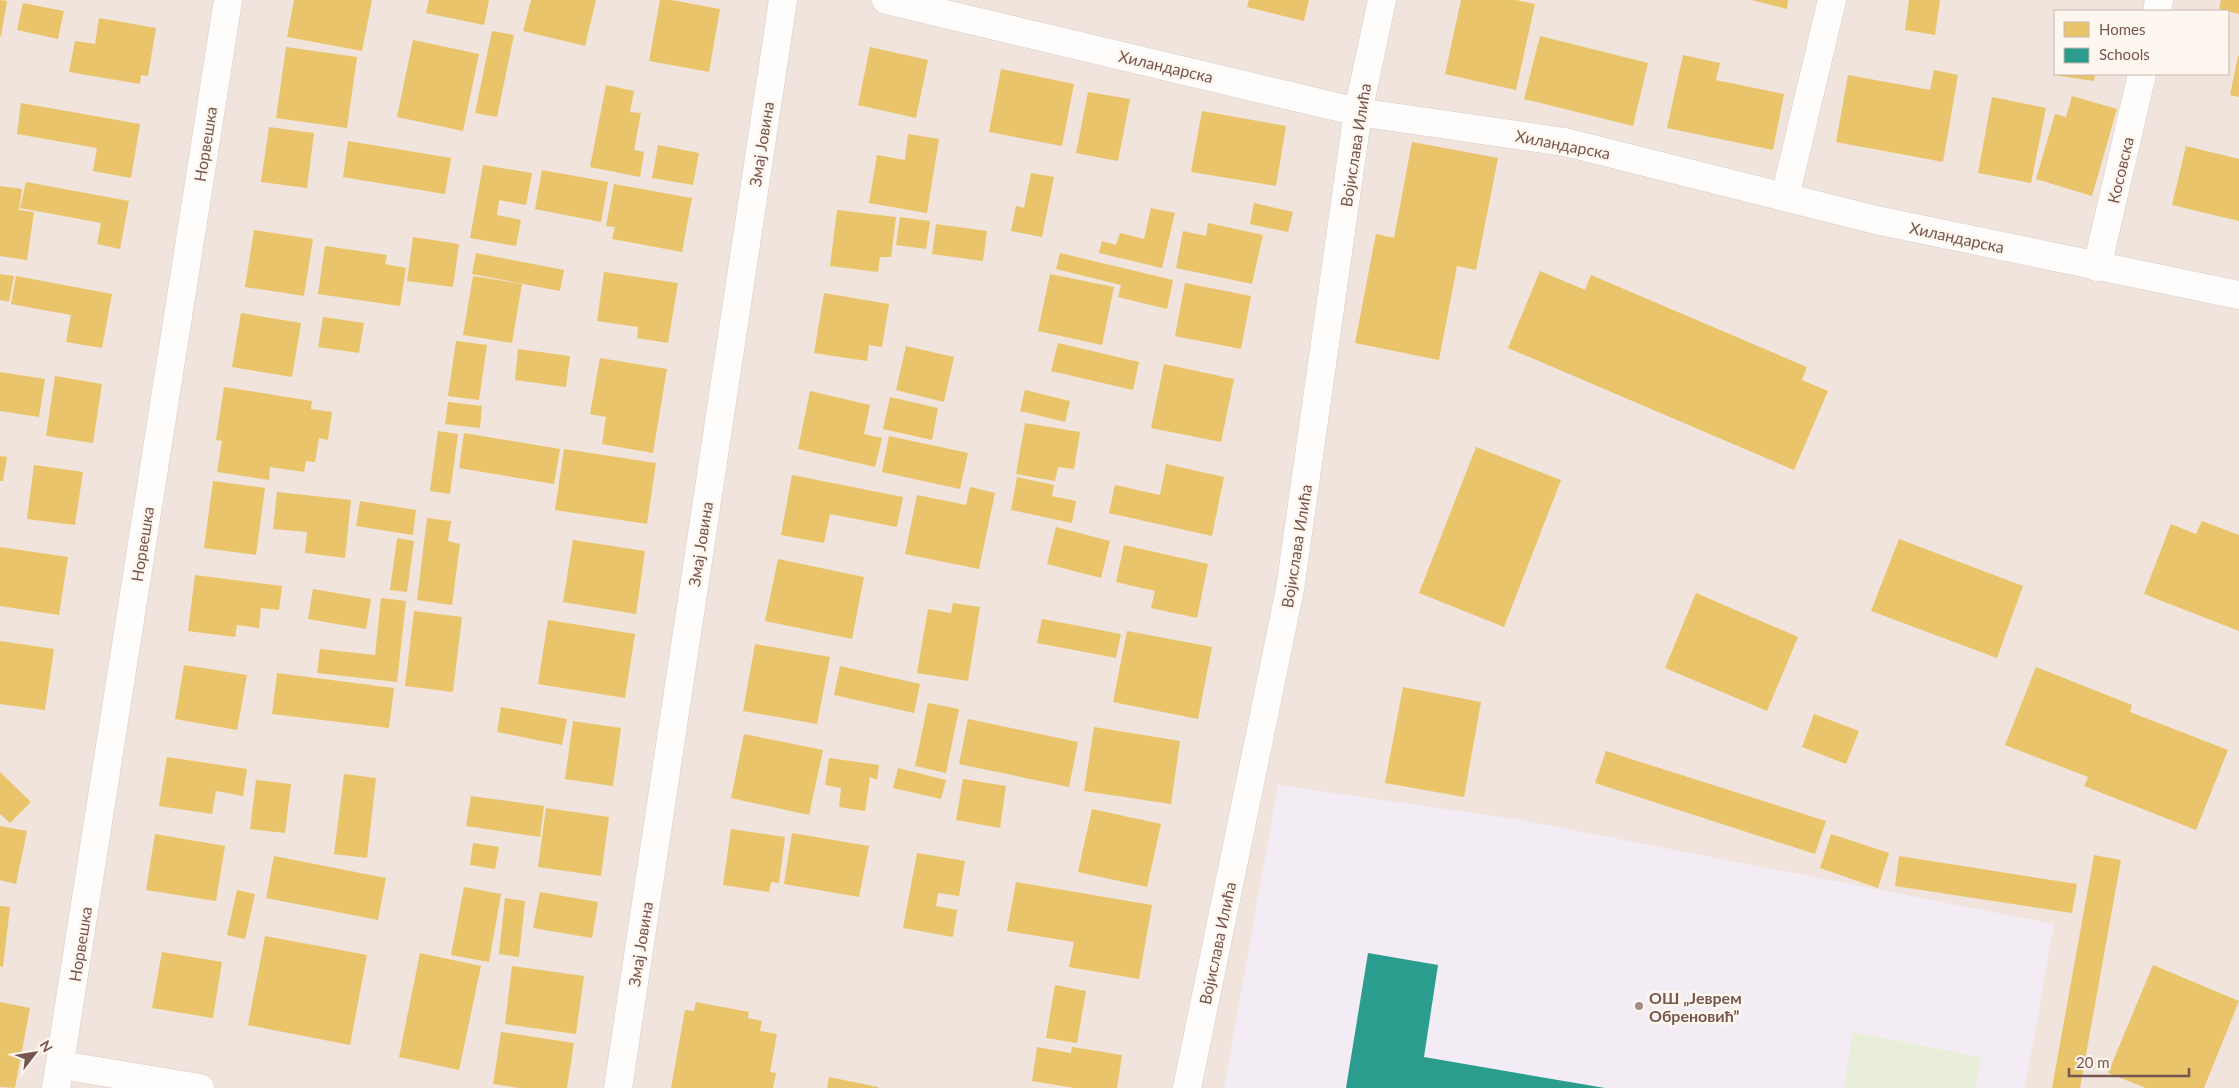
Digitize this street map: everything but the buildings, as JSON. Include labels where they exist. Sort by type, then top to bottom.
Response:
[{"type":"street","name":"Норвешка","points":[[58,1076],[228,0]]},
{"type":"street","name":"Змај Јовина","points":[[618,1088],[783,0]]},
{"type":"street","name":"Хиландарска","points":[[886,0],[1358,112],[1565,142],[1876,220],[2239,295]]},
{"type":"street","name":"Војислава Илића","points":[[1187,1088],[1290,589],[1358,112],[1382,0]]},
{"type":"street","points":[[1785,197],[1832,0]]},
{"type":"street","name":"Косовска","points":[[2097,267],[2142,75]]},
{"type":"street","points":[[58,1076],[200,1088]]},
{"type":"shaded area","points":[[0,0],[2239,0],[2239,1088],[0,1088]]},
{"type":"shaded area","name":"ОШ „Јеврем Обреновић”","points":[[1278,785],[1522,820],[2054,924],[2025,1088],[1224,1088]]},
{"type":"green space","points":[[1853,1032],[1981,1057],[1976,1088],[1844,1088]]},
{"type":"place","name":"ОШ „Јеврем Обреновић”","points":[[1639,1006]]}]
